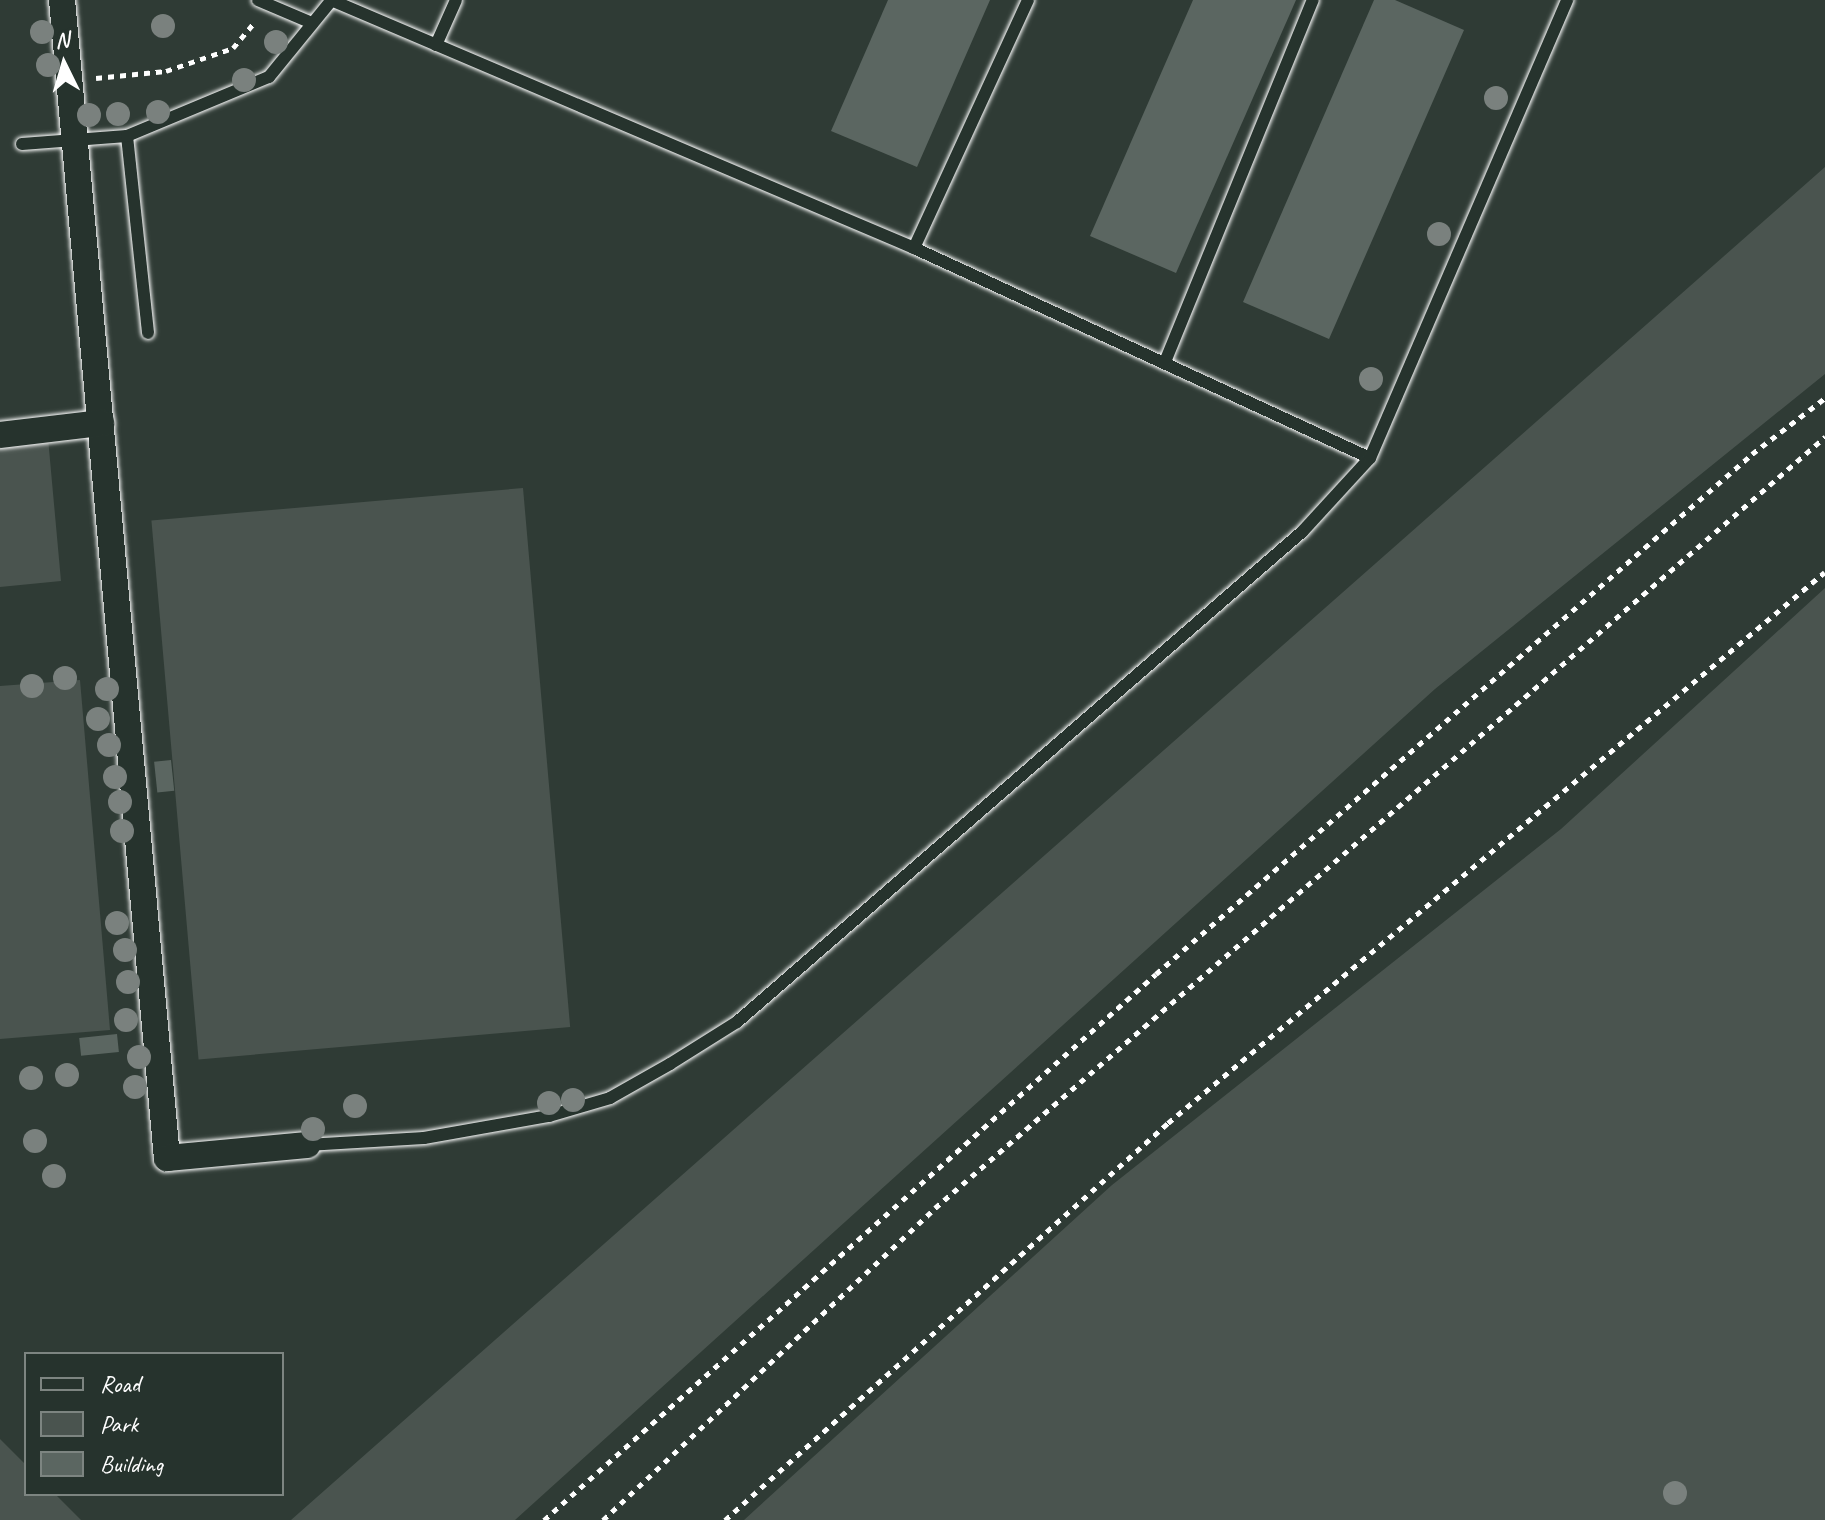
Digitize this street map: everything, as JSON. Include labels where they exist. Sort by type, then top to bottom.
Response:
[{"type":"street","points":[[62,0],[167,1158],[307,1145]]},
{"type":"street","points":[[0,435],[101,423]]},
{"type":"lane","points":[[22,144],[127,136],[269,77],[331,0],[914,248],[1370,458]]},
{"type":"lane","points":[[436,45],[456,0]]},
{"type":"lane","points":[[914,248],[1028,0]]},
{"type":"lane","points":[[1165,362],[1313,0]]},
{"type":"lane","points":[[307,1145],[424,1138],[549,1116],[610,1098],[737,1022],[1303,531],[1370,458],[1567,0]]},
{"type":"lane","points":[[264,2],[312,23]]},
{"type":"lane","points":[[127,136],[148,333]]},
{"type":"path","points":[[69,81],[166,71],[233,48],[264,2]]},
{"type":"path","points":[[544,1520],[1168,963],[1752,454],[1825,398]]},
{"type":"path","points":[[603,1520],[935,1208],[1825,437]]},
{"type":"path","points":[[725,1520],[1168,1123],[1825,572]]},
{"type":"green space","points":[[1825,167],[1825,374],[1435,689],[515,1520],[291,1520]]},
{"type":"green space","points":[[48,438],[61,581],[0,587],[0,442]]},
{"type":"green space","points":[[523,488],[570,1027],[199,1059],[151,521]]},
{"type":"green space","points":[[1825,588],[1825,1520],[744,1520],[1112,1185],[1561,829]]},
{"type":"green space","points":[[80,680],[110,1030],[0,1039],[0,686]]},
{"type":"green space","points":[[0,1439],[24,1463],[24,1496],[57,1496],[81,1520],[0,1520]]},
{"type":"building","points":[[888,0],[990,0],[917,167],[831,131]]},
{"type":"building","points":[[1193,0],[1296,0],[1176,273],[1090,236]]},
{"type":"building","points":[[1374,0],[1395,0],[1464,30],[1329,339],[1243,302]]},
{"type":"building","points":[[171,760],[174,791],[157,793],[154,762]]},
{"type":"building","points":[[117,1034],[119,1052],[81,1056],[79,1038]]}]
